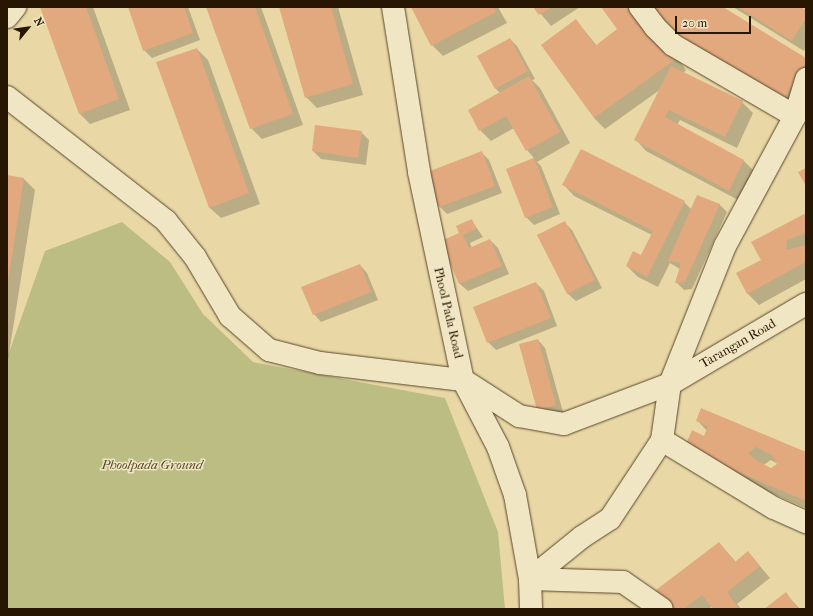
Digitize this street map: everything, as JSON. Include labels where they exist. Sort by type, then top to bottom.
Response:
[{"type":"street","points":[[7,17],[15,7]]},
{"type":"street","name":"Phool Pada Road","points":[[393,7],[419,172],[463,380],[498,446],[515,495],[530,579],[531,609]]},
{"type":"street","points":[[640,7],[655,27],[673,45],[794,116]]},
{"type":"street","points":[[530,579],[582,537],[610,519],[662,440],[670,384],[724,246],[794,116],[806,79]]},
{"type":"street","points":[[7,96],[166,222],[195,257],[230,316],[269,350],[320,363],[463,380]]},
{"type":"street","name":"Tarangan Road","points":[[463,380],[519,416],[564,424],[670,384],[806,304]]},
{"type":"street","points":[[662,440],[774,508],[806,522]]},
{"type":"street","points":[[530,579],[624,582],[662,609]]},
{"type":"green space","name":"Phoolpada Ground","points":[[122,222],[170,262],[203,314],[253,362],[445,398],[498,532],[505,609],[7,609],[7,358],[45,251]]},
{"type":"building","points":[[40,7],[86,7],[119,99],[79,114]]},
{"type":"building","points":[[128,7],[184,7],[193,33],[143,51]]},
{"type":"building","points":[[206,7],[255,7],[293,114],[250,129]]},
{"type":"building","points":[[279,7],[331,7],[353,84],[305,98]]},
{"type":"building","points":[[411,7],[494,7],[496,12],[431,46]]},
{"type":"building","points":[[533,7],[552,7],[539,15]]},
{"type":"building","points":[[601,7],[638,7],[676,59],[594,118],[541,45],[576,19],[595,46],[617,29]]},
{"type":"building","points":[[651,7],[723,7],[806,58],[806,63],[781,104],[670,37]]},
{"type":"building","points":[[738,7],[801,7],[806,10],[806,18],[792,41]]},
{"type":"building","points":[[510,38],[528,71],[495,89],[477,56]]},
{"type":"building","points":[[197,48],[249,193],[209,208],[156,62]]},
{"type":"building","points":[[671,66],[743,101],[725,137],[669,110],[665,117],[744,160],[729,191],[634,140]]},
{"type":"building","points":[[529,76],[560,132],[526,151],[506,116],[479,131],[468,110]]},
{"type":"building","points":[[315,125],[362,131],[358,158],[312,151]]},
{"type":"building","points":[[581,149],[685,201],[647,277],[626,266],[633,251],[641,255],[653,231],[562,185]]},
{"type":"building","points":[[482,151],[495,186],[439,207],[425,173]]},
{"type":"building","points":[[534,158],[553,207],[525,218],[506,169]]},
{"type":"building","points":[[806,168],[806,186],[798,172]]},
{"type":"building","points":[[7,175],[24,178],[8,282],[7,282]]},
{"type":"building","points":[[697,195],[720,204],[685,282],[675,283],[681,263],[668,261]]},
{"type":"building","points":[[806,213],[806,233],[787,240],[786,250],[806,245],[806,262],[747,294],[736,273],[761,260],[751,242]]},
{"type":"building","points":[[472,219],[476,229],[463,235],[469,248],[490,239],[502,266],[459,284],[441,241],[459,233],[456,226]]},
{"type":"building","points":[[565,221],[595,280],[567,294],[537,235]]},
{"type":"building","points":[[360,264],[371,292],[313,315],[301,287]]},
{"type":"building","points":[[536,282],[551,318],[487,343],[473,307]]},
{"type":"building","points":[[538,339],[556,405],[537,410],[519,344]]},
{"type":"building","points":[[701,408],[806,452],[806,501],[684,449],[692,430],[704,436],[708,426],[696,421]],"holes":[[[756,447],[773,456],[777,464],[771,468],[757,461],[748,453]]]},
{"type":"building","points":[[719,542],[735,562],[748,551],[760,566],[727,592],[739,609],[713,609],[702,595],[684,609],[670,609],[656,590]]},
{"type":"building","points":[[786,592],[798,609],[764,609]]}]
